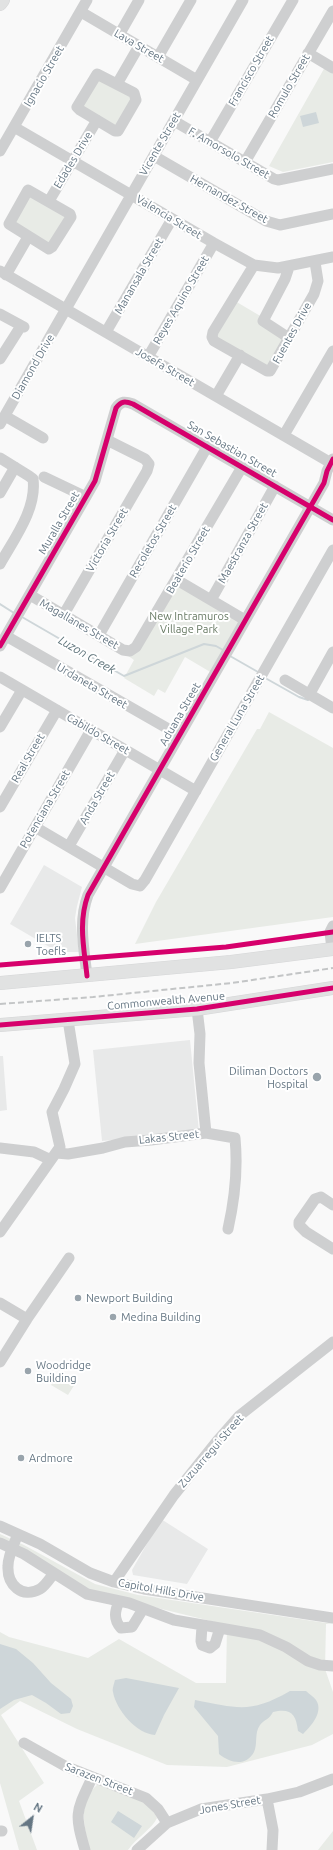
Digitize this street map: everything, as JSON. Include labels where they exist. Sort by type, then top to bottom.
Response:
[{"type":"main road","points":[[0,4],[3,0]]},
{"type":"main road","points":[[0,983],[231,962],[332,949]]},
{"type":"main road","name":"Commonwealth Avenue","points":[[0,1025],[197,1009],[333,988]]},
{"type":"street","name":"Ignacio Street","points":[[0,151],[88,0]]},
{"type":"street","points":[[119,35],[139,0]]},
{"type":"street","points":[[158,57],[191,0]]},
{"type":"street","name":"Vicente Street","points":[[66,309],[243,0]]},
{"type":"street","name":"Francisco Street","points":[[210,142],[293,0]]},
{"type":"street","name":"Romulo Street","points":[[245,162],[333,11]]},
{"type":"street","name":"Lava Street","points":[[81,12],[197,80]]},
{"type":"street","points":[[117,84],[139,46]]},
{"type":"street","points":[[308,54],[333,68]]},
{"type":"street","name":"Edades Drive","points":[[97,74],[117,84],[134,94],[136,100],[118,131],[115,131],[77,107],[78,103],[97,74]]},
{"type":"street","name":"Edades Drive","points":[[49,201],[97,120]]},
{"type":"street","name":"F. Amorsolo Street","points":[[174,121],[269,177],[278,180],[333,169]]},
{"type":"street","name":"Valencia Street","points":[[14,127],[254,265],[278,268],[289,267],[333,257]]},
{"type":"street","name":"Hernandez Street","points":[[154,156],[266,221],[280,225],[333,214]]},
{"type":"street","name":"Edades Drive","points":[[30,190],[49,201],[68,212],[71,217],[52,247],[49,249],[9,224],[26,191],[30,190]]},
{"type":"street","name":"Manansala Street","points":[[106,332],[172,219]]},
{"type":"street","points":[[3,273],[28,237]]},
{"type":"street","name":"Reyes Aquino Street","points":[[148,357],[214,243]]},
{"type":"street","name":"Fuentes Drive","points":[[254,265],[212,337],[214,341],[267,371],[270,371],[314,294],[318,281],[315,262]]},
{"type":"street","points":[[289,267],[285,279],[263,321],[289,338]]},
{"type":"street","name":"Josefa Street","points":[[3,273],[284,435],[331,467]]},
{"type":"street","name":"Diamond Drive","points":[[2,420],[66,309]]},
{"type":"street","points":[[0,314],[22,327],[0,359]]},
{"type":"street","points":[[284,435],[333,351]]},
{"type":"street","points":[[216,396],[240,355]]},
{"type":"street","name":"San Sebastian Street","points":[[120,402],[125,401],[133,404],[333,520]]},
{"type":"street","name":"Muralla Street","points":[[0,646],[98,474],[116,408],[120,402]]},
{"type":"street","points":[[2,420],[43,438]]},
{"type":"street","name":"Victoria Street","points":[[64,614],[147,471],[149,464],[145,459],[107,440]]},
{"type":"street","name":"Recoletos Street","points":[[99,635],[207,447]]},
{"type":"street","points":[[0,458],[39,478],[86,497]]},
{"type":"street","points":[[0,493],[15,467]]},
{"type":"street","name":"Beaterio Street","points":[[130,651],[136,647],[177,580],[242,467]]},
{"type":"street","name":"Aduana Street","points":[[87,976],[81,920],[83,908],[88,895],[103,866],[311,506],[331,467]]},
{"type":"street","points":[[0,564],[29,509],[39,478]]},
{"type":"street","name":"Maestranza Street","points":[[211,600],[275,486]]},
{"type":"street","name":"General Luna Street","points":[[103,866],[132,884],[140,886],[145,880],[333,550]]},
{"type":"street","points":[[177,580],[245,620]]},
{"type":"street","name":"Magallanes Street","points":[[30,595],[124,650],[130,651]]},
{"type":"street","name":"Urdaneta Street","points":[[6,636],[179,735]]},
{"type":"street","points":[[309,695],[333,652]]},
{"type":"street","name":"Cabildo Street","points":[[0,677],[196,791]]},
{"type":"street","points":[[285,680],[333,708]]},
{"type":"street","points":[[0,727],[22,690]]},
{"type":"street","name":"Real Street","points":[[0,807],[57,710]]},
{"type":"street","name":"Potenciana Street","points":[[0,888],[91,730]]},
{"type":"street","name":"Anda Street","points":[[69,846],[126,750]]},
{"type":"street","points":[[35,827],[103,866]]},
{"type":"street","points":[[332,949],[330,932],[333,926]]},
{"type":"street","name":"Lakas Street","points":[[53,1157],[103,1148],[125,1142],[206,1133],[199,1063],[200,1034],[197,1009]]},
{"type":"street","points":[[0,1232],[53,1157],[60,1143],[52,1112],[64,1090],[75,1064],[68,1020]]},
{"type":"street","points":[[206,1133],[235,1138],[236,1177],[234,1200],[228,1229]]},
{"type":"street","points":[[0,1148],[34,1152],[53,1157]]},
{"type":"street","points":[[333,1204],[321,1197],[315,1198],[299,1222],[299,1225],[306,1232],[333,1249]]},
{"type":"street","points":[[0,1362],[26,1319],[69,1258]]},
{"type":"street","points":[[0,1303],[26,1319]]},
{"type":"street","name":"Zuzuarregui Street","points":[[114,1582],[174,1495],[239,1416],[333,1342]]},
{"type":"street","name":"Capitol Hills Drive","points":[[0,1526],[40,1544],[80,1569],[114,1582],[137,1588],[332,1619]]},
{"type":"street","points":[[18,1534],[12,1548],[8,1567],[8,1575],[15,1588],[20,1591],[29,1592],[40,1588],[54,1573]]},
{"type":"street","points":[[0,1543],[24,1554],[87,1594],[119,1600],[163,1617],[202,1626],[260,1635],[286,1647],[308,1661],[320,1665],[333,1666],[333,1659]]},
{"type":"street","points":[[119,1600],[115,1620],[121,1628],[132,1627],[139,1619],[143,1608]]},
{"type":"street","points":[[202,1626],[202,1645],[210,1648],[216,1644],[220,1628]]},
{"type":"street","name":"Sarazen Street","points":[[24,1742],[65,1766],[92,1778],[140,1794],[150,1800],[158,1808],[167,1823]]},
{"type":"street","points":[[85,1850],[79,1829],[77,1814],[79,1805],[92,1778]]},
{"type":"street","name":"Jones Street","points":[[137,1850],[167,1823],[201,1809],[267,1799],[298,1792],[333,1779]]},
{"type":"street","points":[[267,1799],[273,1830],[272,1850]]},
{"type":"shaded area","points":[[316,112],[319,123],[303,127],[300,116]]},
{"type":"shaded area","points":[[44,865],[82,887],[75,918],[79,952],[58,952],[10,924]]},
{"type":"shaded area","points":[[190,1040],[199,1132],[102,1141],[93,1050]]},
{"type":"shaded area","points":[[0,1056],[3,1056],[7,1110],[0,1111]]},
{"type":"shaded area","points":[[161,1519],[208,1549],[187,1584],[133,1575],[132,1570]]},
{"type":"shaded area","points":[[0,1644],[16,1649],[33,1663],[51,1683],[71,1699],[73,1706],[70,1713],[61,1714],[32,1695],[14,1700],[0,1709]]},
{"type":"shaded area","points":[[126,1678],[179,1688],[155,1735],[148,1734],[135,1726],[128,1720],[118,1706],[113,1692],[115,1680]]},
{"type":"shaded area","points":[[290,1691],[306,1691],[316,1700],[318,1705],[318,1714],[313,1723],[303,1734],[298,1731],[296,1720],[292,1714],[284,1711],[273,1712],[270,1717],[258,1728],[256,1746],[251,1757],[242,1762],[228,1760],[219,1754],[218,1736],[194,1707],[195,1700],[233,1707],[254,1706]]},
{"type":"shaded area","points":[[118,1811],[142,1826],[134,1838],[111,1822]]},
{"type":"green space","points":[[325,67],[333,71],[333,162],[283,172],[269,166]]},
{"type":"green space","points":[[97,77],[134,99],[117,128],[80,107]]},
{"type":"green space","points":[[29,192],[67,215],[49,245],[11,222]]},
{"type":"green space","points":[[235,301],[262,317],[284,337],[267,367],[215,336]]},
{"type":"green space","name":"New Intramuros Village Park","points":[[178,584],[242,620],[212,673],[185,657],[165,693],[158,689],[154,696],[124,678],[134,660],[127,655]]},
{"type":"green space","points":[[269,712],[333,748],[333,917],[135,944],[156,902],[257,729],[260,729]]},
{"type":"green space","points":[[58,1374],[75,1384],[68,1395],[51,1385]]},
{"type":"green space","points":[[0,1534],[24,1545],[95,1584],[138,1595],[333,1624],[326,1624],[325,1669],[333,1692],[333,1734],[312,1745],[227,1767],[167,1765],[77,1729],[20,1701],[1,1715],[44,1783],[19,1801],[37,1850],[19,1850],[0,1783],[0,1632],[9,1637],[88,1658],[119,1639],[196,1683],[226,1683],[227,1625],[88,1591],[0,1542]]},
{"type":"green space","points":[[98,1784],[123,1792],[140,1800],[153,1811],[157,1818],[152,1826],[128,1850],[90,1850],[84,1824],[84,1815],[87,1799],[91,1791]]},
{"type":"green space","points":[[333,1831],[333,1850],[318,1850]]},
{"type":"waterway","name":"Luzon Creek","points":[[0,604],[14,613]]},
{"type":"waterway","name":"Luzon Creek","points":[[22,617],[124,676],[204,644],[216,646],[223,650]]},
{"type":"waterway","name":"Luzon Creek","points":[[230,656],[258,672]]},
{"type":"waterway","name":"Luzon Creek","points":[[267,679],[299,697],[308,700]]},
{"type":"railway","points":[[0,1004],[93,997],[232,983],[333,968]]},
{"type":"cycle path","points":[[0,646],[95,481],[116,408],[121,403],[125,402],[133,404],[333,520]]},
{"type":"cycle path","points":[[87,976],[82,925],[88,895],[324,483],[327,471],[333,459]]},
{"type":"cycle path","points":[[0,965],[226,947],[333,932]]},
{"type":"cycle path","points":[[0,1025],[197,1009],[333,988]]},
{"type":"place","name":"IELTS Toefls","points":[[28,944]]},
{"type":"place","name":"Diliman Doctors Hospital","points":[[317,1077]]},
{"type":"place","name":"Newport Building","points":[[78,1298]]},
{"type":"place","name":"Medina Building","points":[[113,1317]]},
{"type":"place","name":"Woodridge Building","points":[[28,1371]]},
{"type":"place","name":"Ardmore","points":[[21,1458]]}]
